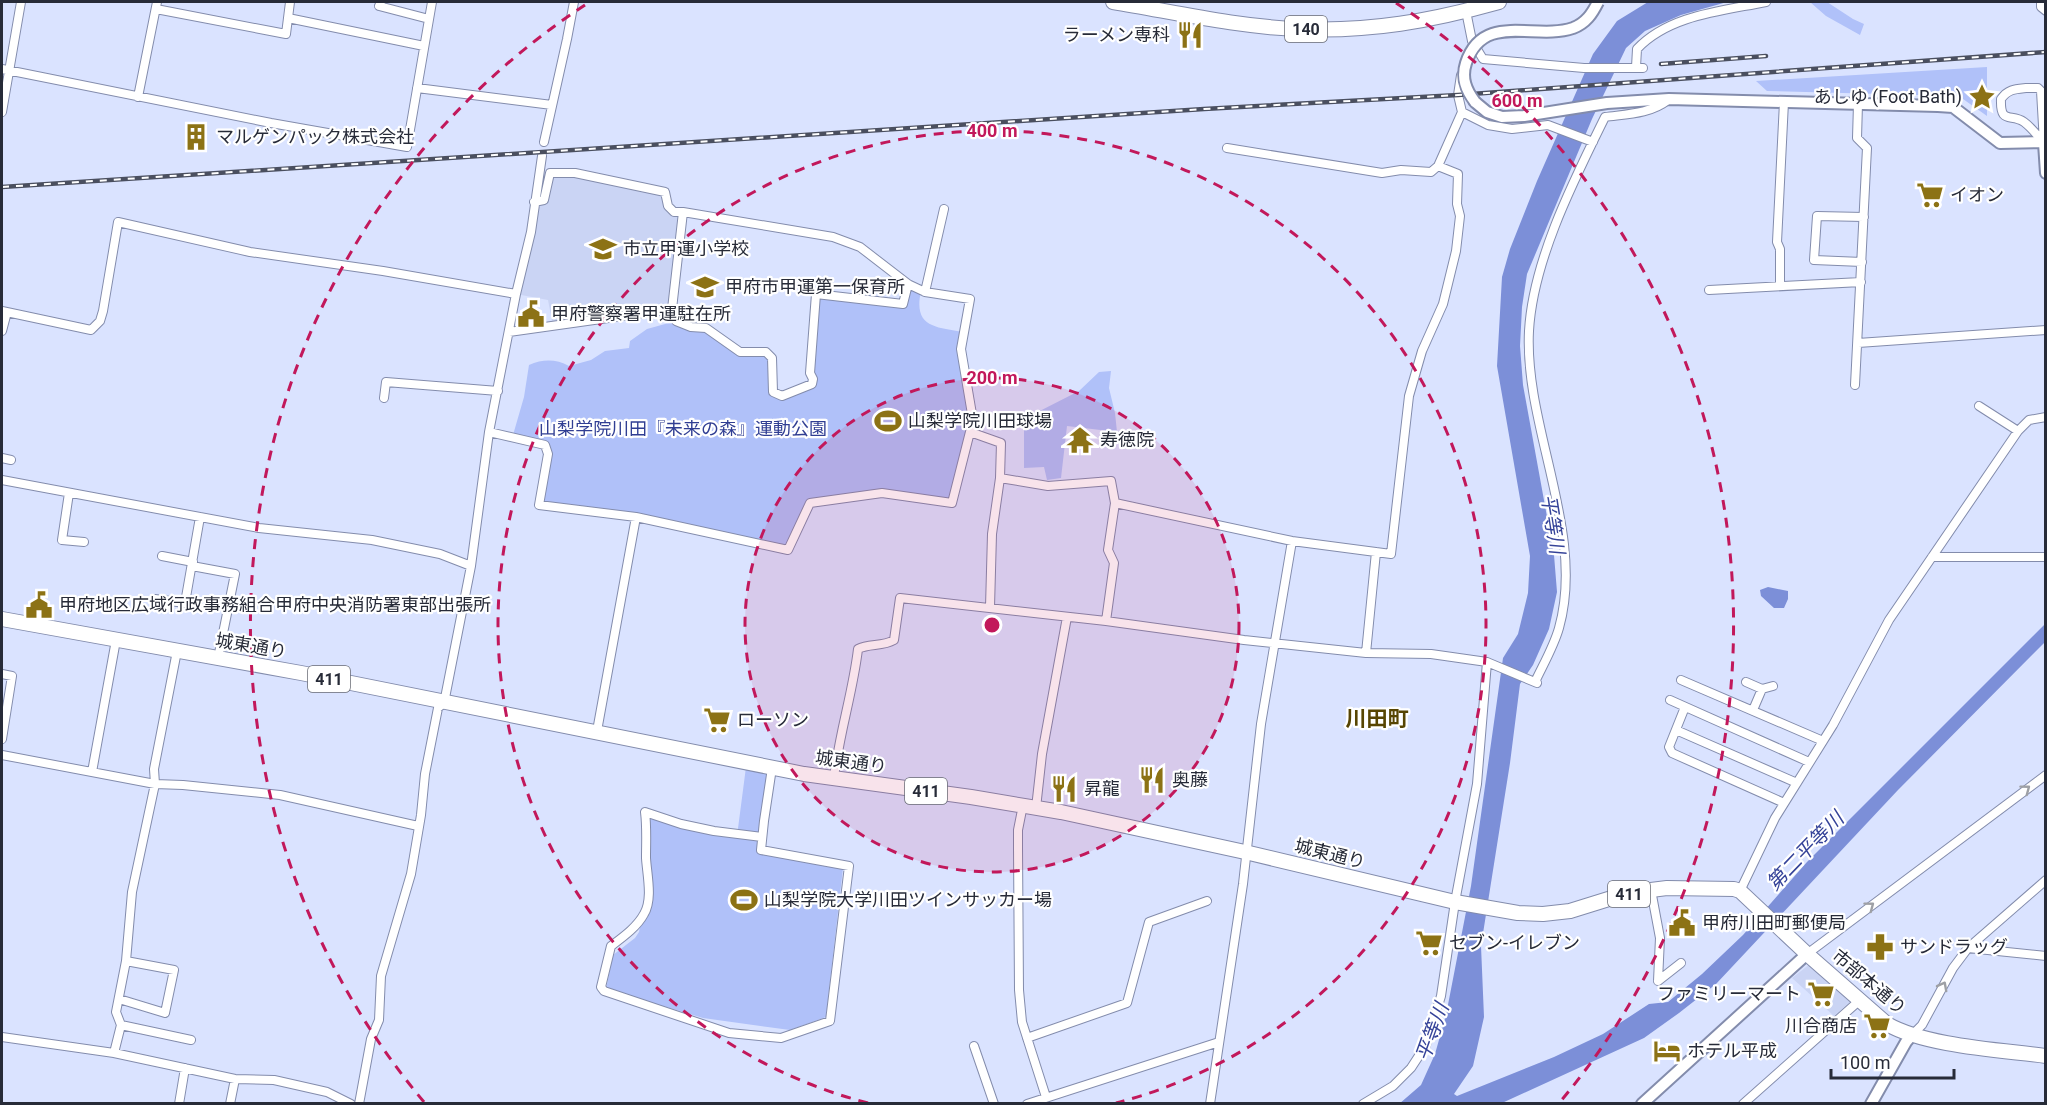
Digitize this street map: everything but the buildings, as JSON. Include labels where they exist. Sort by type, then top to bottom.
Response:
[{"type":"highway","name":"140","points":[[1113,2],[1220,20],[1298,29],[1330,30],[1391,26],[1439,18],[1499,2]]},
{"type":"highway","name":"城東通り","points":[[2,619],[597,731],[772,768],[1029,807],[1245,852],[1457,902],[1518,913],[1543,914],[1570,911],[1615,897],[1651,890],[1714,888],[1740,891]]},
{"type":"highway","name":"市部本通り","points":[[1740,891],[1807,954],[1887,1024],[1899,1031],[1969,1046],[2046,1056]]},
{"type":"street","points":[[2,112],[5,70],[21,2]]},
{"type":"street","points":[[138,97],[156,5],[286,34],[290,2]]},
{"type":"street","points":[[381,2],[379,6],[429,19]]},
{"type":"street","points":[[5,70],[407,147],[432,2]]},
{"type":"street","points":[[544,142],[574,2]]},
{"type":"street","points":[[1598,2],[1587,19],[1574,28],[1557,31],[1501,31],[1482,39],[1469,53],[1465,67],[1465,85],[1475,102],[1486,112],[1502,117],[1524,117],[1607,103],[1669,99],[1953,107],[2000,143],[2045,143]]},
{"type":"street","points":[[1466,11],[1472,41],[1483,59],[1584,68],[1636,67],[1637,49],[1649,37],[1664,29],[1702,15],[1766,2]]},
{"type":"street","points":[[2041,2],[2041,7],[2046,11]]},
{"type":"street","points":[[288,18],[424,46]]},
{"type":"street","points":[[1227,148],[1382,173],[1401,170],[1431,172],[1438,166],[1462,112],[1458,90],[1465,53],[1472,41]]},
{"type":"street","points":[[2045,143],[2026,124],[2007,117],[2001,109],[2001,99],[2008,91],[2035,88],[2046,84]]},
{"type":"street","points":[[417,88],[552,105]]},
{"type":"street","points":[[2035,88],[2041,91],[2046,173]]},
{"type":"street","points":[[2041,99],[2046,90]]},
{"type":"street","points":[[834,778],[858,649],[866,645],[888,644],[894,640],[900,598],[1366,653],[1431,654],[1487,662],[1535,682],[1559,628],[1566,580],[1562,533],[1531,380],[1529,348],[1531,309],[1537,276],[1590,140],[1605,117],[1649,110],[1659,107],[1669,99]]},
{"type":"street","points":[[1780,286],[1778,242],[1784,102]]},
{"type":"street","points":[[1855,385],[1868,148],[1857,138],[1857,104]]},
{"type":"street","points":[[1462,112],[1488,125],[1512,129],[1548,125],[1590,140]]},
{"type":"street","points":[[359,1104],[371,1039],[379,1020],[381,976],[411,874],[425,774],[438,708],[444,703],[471,566],[489,432],[516,294],[531,232],[542,156]]},
{"type":"street","points":[[1115,504],[1292,541],[1391,554],[1409,396],[1422,351],[1443,304],[1456,251],[1460,216],[1457,204],[1458,174],[1438,166]]},
{"type":"street","points":[[489,432],[545,445],[548,454],[539,505],[636,517],[788,550],[810,503],[882,493],[952,503],[973,420],[961,349],[970,299],[925,292],[908,284],[860,248],[833,237],[683,212],[674,213],[668,206],[665,192],[575,173],[550,173],[544,200],[534,201]]},
{"type":"street","points":[[925,292],[944,209]]},
{"type":"street","points":[[683,212],[672,309],[676,321],[691,327],[706,328],[740,352],[766,352],[772,358],[773,392],[782,396],[812,384],[813,379],[810,373],[816,294],[903,304],[908,284]]},
{"type":"street","points":[[1862,262],[1814,261],[1817,216],[1864,217]]},
{"type":"street","points":[[2,331],[4,312],[91,330],[100,321],[103,311],[117,222],[250,252],[360,267],[516,294]]},
{"type":"street","points":[[1709,290],[1861,282]]},
{"type":"street","points":[[509,332],[672,309]]},
{"type":"street","points":[[1857,343],[2046,330]]},
{"type":"street","points":[[384,398],[386,382],[498,391]]},
{"type":"street","points":[[1979,406],[2018,431]]},
{"type":"street","points":[[1740,891],[1774,818],[1823,741],[1889,620],[2018,431],[2029,420],[2046,417]]},
{"type":"street","points":[[970,432],[1000,443],[1000,478],[992,534],[990,608]]},
{"type":"street","points":[[2,458],[10,460]]},
{"type":"street","points":[[1000,478],[1048,486],[1111,481],[1115,504],[1108,550],[1114,563],[1106,621]]},
{"type":"street","points":[[2,480],[259,528],[372,540],[440,554],[471,566]]},
{"type":"street","points":[[69,493],[62,540],[84,542]]},
{"type":"street","points":[[155,599],[185,603],[200,517]]},
{"type":"street","points":[[597,731],[636,517]]},
{"type":"street","points":[[1210,1104],[1243,884],[1262,724],[1292,541]]},
{"type":"street","points":[[1366,653],[1376,552]]},
{"type":"street","points":[[162,556],[235,574],[218,658]]},
{"type":"street","points":[[1932,557],[2046,557]]},
{"type":"street","points":[[1046,1097],[1027,1038],[1019,990],[1018,830],[1029,807],[1042,754],[1067,617]]},
{"type":"street","points":[[92,772],[116,640]]},
{"type":"street","points":[[114,1053],[121,1025],[116,1012],[126,961],[132,892],[155,784],[154,769],[177,651]]},
{"type":"street","points":[[1363,1104],[1394,1086],[1411,1068],[1426,1046],[1441,996],[1477,784],[1487,662]]},
{"type":"street","points":[[2,674],[12,676],[3,713],[2,739]]},
{"type":"street","points":[[1681,680],[1823,741]]},
{"type":"street","points":[[1746,682],[1762,689],[1773,686]]},
{"type":"street","points":[[1753,710],[1762,689]]},
{"type":"street","points":[[1670,700],[1809,762]]},
{"type":"street","points":[[1685,707],[1669,747],[1672,753],[1784,803]]},
{"type":"street","points":[[1676,730],[1797,783]]},
{"type":"street","points":[[2,756],[155,784],[183,784],[280,795],[418,826]]},
{"type":"street","points":[[762,837],[681,824],[645,812],[648,834],[646,856],[648,899],[645,913],[628,934],[611,946],[601,987],[604,991],[729,1033],[781,1038],[830,1021],[849,866],[761,849],[772,768]]},
{"type":"street","points":[[1642,1104],[1807,954],[2046,775]]},
{"type":"street","points":[[1871,1104],[1906,1042],[1922,1025],[1953,968],[1968,948],[2046,880]]},
{"type":"street","points":[[1651,890],[1660,938],[1658,981],[1681,963]]},
{"type":"street","points":[[1027,1038],[1127,1003],[1149,922],[1206,901]]},
{"type":"street","points":[[1968,948],[2046,956]]},
{"type":"street","points":[[119,999],[165,1013],[174,970],[126,961]]},
{"type":"street","points":[[1743,1104],[1860,1000]]},
{"type":"street","points":[[121,1025],[191,1040]]},
{"type":"street","points":[[2,1037],[114,1053],[235,1079],[279,1081],[327,1092],[351,1104]]},
{"type":"street","points":[[1027,1104],[1219,1042]]},
{"type":"street","points":[[974,1046],[994,1104]]},
{"type":"street","points":[[179,1104],[185,1068]]},
{"type":"street","points":[[230,1104],[235,1079]]},
{"type":"shaded area","points":[[1648,2],[1727,2],[1681,15],[1645,31],[1626,48],[1592,119],[1527,274],[1520,346],[1523,385],[1554,555],[1557,592],[1549,629],[1533,665],[1520,684],[1481,946],[1484,1017],[1473,1066],[1454,1094],[1457,1096],[1554,1057],[1603,1034],[1649,1004],[1668,1002],[1743,935],[1807,862],[2045,624],[2045,642],[1898,790],[1716,984],[1679,1013],[1644,1038],[1502,1103],[1399,1104],[1421,1085],[1435,1054],[1446,1015],[1471,886],[1503,658],[1518,634],[1528,593],[1530,556],[1497,366],[1502,277],[1510,249],[1537,181],[1593,54],[1617,21]]},
{"type":"shaded area","name":"市立甲運小学校","points":[[550,173],[575,173],[665,192],[668,207],[683,212],[672,309],[553,326],[548,300],[516,294],[534,202],[544,200]]},
{"type":"shaded area","points":[[1768,587],[1788,591],[1788,599],[1784,608],[1774,608],[1761,596],[1760,590]]},
{"type":"shaded area","points":[[1810,964],[1852,1000],[1834,1016],[1792,978]]},
{"type":"green space","points":[[1810,2],[1827,2],[1864,24],[1860,35],[1826,16]]},
{"type":"green space","points":[[1987,67],[1987,116],[1956,96],[1767,91],[1756,81]]},
{"type":"green space","name":"山梨学院川田『未来の森』運動公園","points":[[908,284],[921,291],[920,312],[928,323],[944,329],[963,332],[973,420],[952,503],[882,493],[810,503],[788,550],[636,517],[539,505],[551,448],[548,443],[513,435],[524,397],[529,365],[549,361],[569,366],[591,360],[605,351],[629,348],[630,341],[647,329],[676,321],[706,328],[740,352],[766,352],[772,358],[773,392],[782,396],[812,384],[816,294],[903,304]]},
{"type":"green space","points":[[1111,371],[1109,388],[1117,432],[1067,426],[1061,478],[1047,480],[1044,467],[1024,468],[1024,419],[1079,391],[1099,372]]},
{"type":"green space","name":"山梨学院大学川田ツインサッカー場","points":[[746,767],[770,772],[758,852],[843,868],[826,1017],[790,1030],[703,1018],[606,989],[613,955],[635,938],[641,921],[648,913],[649,818],[737,836]]},
{"type":"railway","points":[[2,187],[1204,109],[1458,95],[2046,52]]},
{"type":"railway","points":[[1661,64],[1766,56]]},
{"type":"place","name":"ラーメン専科","points":[[1190,35]]},
{"type":"place","name":"あしゆ (Foot Bath)","points":[[1982,97]]},
{"type":"place","name":"マルゲンパック株式会社","points":[[196,137]]},
{"type":"place","name":"イオン","points":[[1930,195]]},
{"type":"place","name":"市立甲運小学校","points":[[603,249]]},
{"type":"place","name":"甲府市甲運第一保育所","points":[[705,287]]},
{"type":"place","name":"甲府警察署甲運駐在所","points":[[531,314]]},
{"type":"place","name":"山梨学院川田球場","points":[[888,421]]},
{"type":"place","name":"寿徳院","points":[[1080,440]]},
{"type":"place","name":"甲府地区広域行政事務組合甲府中央消防署東部出張所","points":[[39,605]]},
{"type":"place","name":"ローソン","points":[[717,720]]},
{"type":"place","name":"奥藤","points":[[1152,780]]},
{"type":"place","name":"昇龍","points":[[1064,789]]},
{"type":"place","name":"山梨学院大学川田ツインサッカー場","points":[[744,900]]},
{"type":"place","name":"甲府川田町郵便局","points":[[1682,923]]},
{"type":"place","name":"セブン-イレブン","points":[[1429,943]]},
{"type":"place","name":"サンドラッグ","points":[[1880,947]]},
{"type":"place","name":"ファミリーマート","points":[[1821,994]]},
{"type":"place","name":"川合商店","points":[[1877,1026]]},
{"type":"place","name":"ホテル平成","points":[[1667,1051]]},
{"type":"district","name":"川田町","points":[[1377,719]]},
{"type":"water label","name":"平等川","points":[[1553,524]]},
{"type":"water label","name":"第二平等川","points":[[1805,851]]},
{"type":"water label","name":"平等川","points":[[1432,1032]]}]
